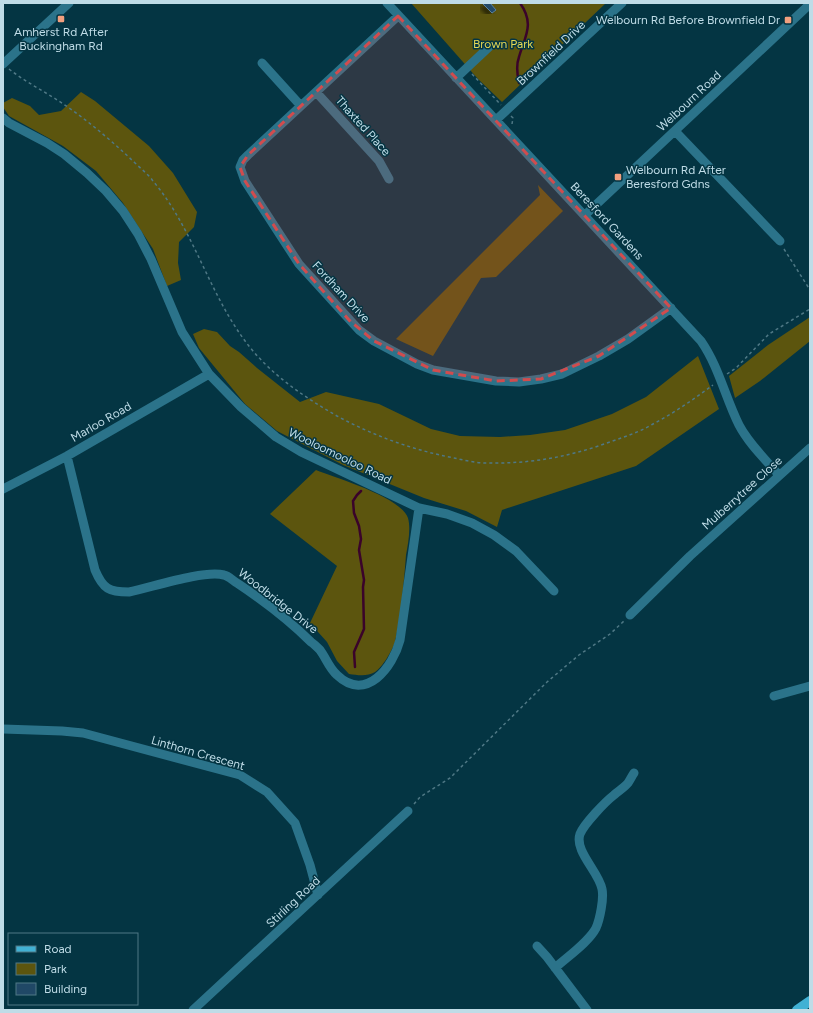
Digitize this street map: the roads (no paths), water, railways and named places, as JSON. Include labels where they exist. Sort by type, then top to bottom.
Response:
[{"type":"main road","points":[[796,1010],[810,1001]]},
{"type":"street","points":[[7,67],[69,3]]},
{"type":"street","name":"Beresford Gardens","points":[[387,3],[701,341],[709,353],[739,425],[753,447],[779,475]]},
{"type":"street","name":"Brownfield Drive","points":[[496,120],[622,3]]},
{"type":"street","name":"Welbourn Road","points":[[585,215],[810,4]]},
{"type":"street","name":"Fordham Drive","points":[[398,16],[243,160],[240,166],[242,174],[299,264],[349,320],[359,330],[374,341],[417,364],[433,370],[496,381],[527,381],[562,374],[581,366],[628,339],[671,308]]},
{"type":"street","points":[[456,78],[489,47]]},
{"type":"street","points":[[262,63],[301,106]]},
{"type":"street","name":"Thaxted Place","points":[[316,92],[379,161],[389,178]]},
{"type":"street","name":"Wooloomooloo Road","points":[[3,118],[9,123],[47,143],[70,159],[96,182],[123,212],[138,234],[151,259],[182,332],[209,374],[241,407],[276,437],[302,452],[419,508],[447,514],[472,523],[494,535],[516,551],[554,591]]},
{"type":"street","points":[[675,131],[780,241]]},
{"type":"street","name":"Marloo Road","points":[[3,489],[67,456],[209,374]]},
{"type":"street","name":"Mulberrytree Close","points":[[630,615],[690,556],[810,448]]},
{"type":"street","name":"Woodbridge Drive","points":[[67,456],[95,570],[99,580],[106,588],[118,592],[129,592],[206,574],[226,576],[245,588],[302,633],[320,651],[336,675],[344,681],[356,686],[365,685],[374,681],[388,666],[398,650],[419,508]]},
{"type":"street","points":[[774,696],[810,686]]},
{"type":"street","name":"Linthorn Crescent","points":[[3,729],[83,733],[240,775],[267,792],[295,823],[310,865],[318,895]]},
{"type":"street","points":[[555,968],[587,940],[596,928],[602,906],[602,889],[597,874],[585,858],[580,845],[580,835],[588,822],[612,796],[627,784],[634,773]]},
{"type":"street","name":"Stirling Road","points":[[193,1010],[408,811]]},
{"type":"street","points":[[536,946],[547,957],[587,1010]]},
{"type":"waterway","points":[[519,83],[517,63],[526,36],[528,24],[525,10],[520,3]]},
{"type":"waterway","points":[[355,667],[354,652],[364,629],[364,580],[359,550],[361,539],[359,526],[354,513],[353,501],[361,491]]},
{"type":"place","name":"Amherst Rd After Buckingham Rd","points":[[61,19]]},
{"type":"place","name":"Welbourn Rd Before Brownfield Dr","points":[[788,20]]},
{"type":"place","name":"Welbourn Rd After Beresford Gdns","points":[[618,177]]},
{"type":"park label","name":"Brown Park","points":[[503,44]]}]
